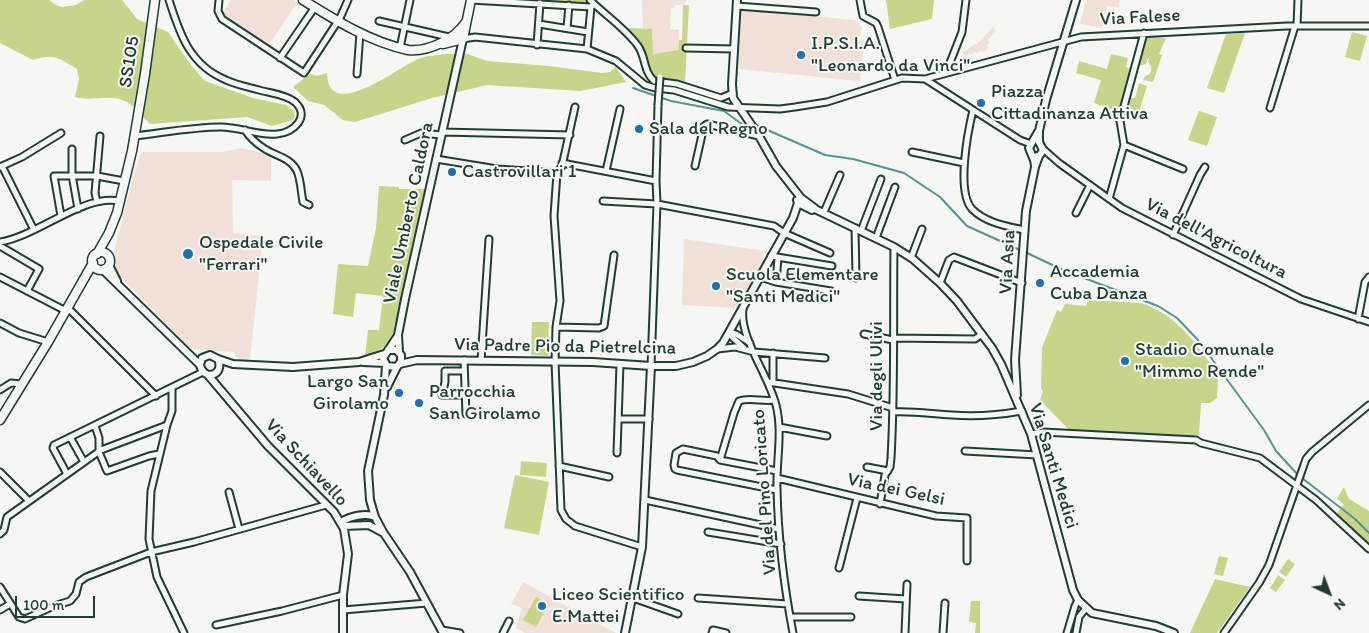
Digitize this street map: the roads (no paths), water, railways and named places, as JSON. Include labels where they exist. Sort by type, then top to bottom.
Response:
[{"type":"main road","points":[[303,0],[337,22],[360,33],[400,48],[414,51],[463,39],[471,0]]},
{"type":"main road","name":"SS105","points":[[107,255],[110,233],[132,150],[153,21],[153,1]]},
{"type":"main road","points":[[438,44],[457,32],[466,22]]},
{"type":"main road","name":"SS105","points":[[97,254],[110,233]]},
{"type":"main road","points":[[0,420],[83,281],[101,267],[110,260],[107,255],[102,253],[97,254],[93,258],[101,267]]},
{"type":"street","points":[[135,133],[220,127],[267,135],[279,134],[289,132],[295,128],[302,115],[300,109],[291,99],[228,81],[208,69],[196,58],[183,40],[169,0]]},
{"type":"street","points":[[219,0],[218,11],[222,19],[304,73],[337,22],[348,0]]},
{"type":"street","points":[[400,48],[410,0]]},
{"type":"street","points":[[471,0],[569,5],[592,4],[633,39],[640,48],[649,76],[654,81],[677,84],[725,98],[733,93],[737,3],[816,12]]},
{"type":"street","points":[[860,0],[863,16],[878,27],[895,80]]},
{"type":"street","points":[[946,73],[962,32],[966,0]]},
{"type":"street","points":[[1035,154],[1039,131],[1076,0]]},
{"type":"street","points":[[1270,108],[1296,26],[1298,0]]},
{"type":"street","points":[[537,45],[540,4]]},
{"type":"street","points":[[587,49],[592,4]]},
{"type":"street","points":[[567,28],[569,5]]},
{"type":"street","points":[[280,58],[315,8]]},
{"type":"street","points":[[379,21],[449,37]]},
{"type":"street","points":[[539,24],[588,32]]},
{"type":"street","name":"Via Falese","points":[[925,79],[1081,37],[1296,26],[1369,26]]},
{"type":"street","points":[[357,74],[360,33]]},
{"type":"street","points":[[1109,198],[1124,145],[1120,121],[1144,33]]},
{"type":"street","points":[[463,39],[475,37],[587,49],[616,61],[645,85],[674,90],[728,107],[780,109],[795,107],[827,102],[902,78],[925,79]]},
{"type":"street","name":"Viale Umberto Caldora","points":[[400,353],[398,335],[463,39]]},
{"type":"street","points":[[686,48],[734,49]]},
{"type":"street","points":[[625,633],[642,547],[645,500],[657,204],[656,181],[660,77]]},
{"type":"street","name":"Via dell'Agricoltura","points":[[925,79],[1020,140],[1035,154],[1059,162]]},
{"type":"street","name":"Via Santi Medici","points":[[733,93],[733,98],[738,107],[754,128],[776,166],[806,203],[818,211]]},
{"type":"street","points":[[575,107],[570,135],[557,173],[554,231],[560,301],[556,327],[556,362],[561,510],[566,520],[575,526],[642,547]]},
{"type":"street","points":[[606,171],[620,109]]},
{"type":"street","points":[[973,110],[964,163],[967,196],[972,208],[992,223],[1024,230]]},
{"type":"street","points":[[695,166],[704,126],[707,124],[759,136]]},
{"type":"street","points":[[245,130],[250,138],[265,150],[288,160],[294,167],[299,178],[303,202],[308,205]]},
{"type":"street","points":[[34,230],[1,167],[22,157],[61,133]]},
{"type":"street","points":[[405,140],[420,133],[570,135]]},
{"type":"street","points":[[97,202],[95,194],[100,136]]},
{"type":"street","name":"Via dell'Agricoltura","points":[[1020,140],[1036,144],[1122,208],[1173,235],[1301,299],[1369,322]]},
{"type":"street","points":[[1035,154],[1036,144]]},
{"type":"street","points":[[1124,145],[1183,169]]},
{"type":"street","points":[[72,149],[72,175],[78,209]]},
{"type":"street","points":[[912,152],[964,163]]},
{"type":"street","name":"Via Asia","points":[[1017,399],[1015,360],[1022,284],[1024,230],[1035,167],[1035,154]]},
{"type":"street","points":[[436,160],[497,169],[557,173]]},
{"type":"street","points":[[562,163],[656,181]]},
{"type":"street","points":[[1173,235],[1205,167]]},
{"type":"street","points":[[62,216],[54,176],[97,176],[124,181]]},
{"type":"street","points":[[793,218],[802,212],[818,211],[840,176]]},
{"type":"street","points":[[856,278],[858,229],[881,180]]},
{"type":"street","points":[[1076,213],[1090,185]]},
{"type":"street","points":[[876,238],[895,187]]},
{"type":"street","name":"Via Santi Medici","points":[[794,190],[798,203],[858,229],[911,258],[940,283],[982,334],[1001,364],[1032,434],[1076,603],[1098,615],[1156,626],[1174,633]]},
{"type":"street","points":[[0,242],[23,236],[62,216],[97,202],[105,200],[119,201]]},
{"type":"street","points":[[602,202],[657,204],[774,226],[784,233],[830,253]]},
{"type":"street","points":[[798,203],[806,203]]},
{"type":"street","name":"Via Padre Pio da Pietrelcina","points":[[398,365],[417,360],[593,362],[651,366],[676,366],[693,362],[717,349],[730,332],[760,277],[775,257],[798,203]]},
{"type":"street","points":[[911,258],[922,229]]},
{"type":"street","points":[[481,361],[489,239]]},
{"type":"street","points":[[0,246],[39,269],[27,291]]},
{"type":"street","name":"Via degli Ulivi","points":[[880,504],[885,475],[890,468],[891,458],[894,247]]},
{"type":"street","points":[[556,327],[599,328],[604,326],[614,255]]},
{"type":"street","points":[[776,282],[775,257],[832,266]]},
{"type":"street","points":[[940,283],[949,260],[954,257],[1022,284]]},
{"type":"street","points":[[101,267],[108,277],[120,286],[188,355],[204,357],[210,355],[233,364],[293,367],[359,362],[385,364],[391,368],[398,365]]},
{"type":"street","points":[[0,277],[67,310],[156,396]]},
{"type":"street","points":[[760,277],[776,282],[830,291]]},
{"type":"street","points":[[1358,319],[1365,282],[1369,277]]},
{"type":"street","name":"Via del Pino Loricato","points":[[744,307],[742,320],[750,343],[770,383],[779,427],[777,471],[779,529],[793,633]]},
{"type":"street","points":[[0,323],[19,333],[48,342]]},
{"type":"street","points":[[730,332],[750,343]]},
{"type":"street","points":[[730,332],[732,337],[745,349]]},
{"type":"street","points":[[864,334],[893,339],[975,339],[982,334]]},
{"type":"street","name":"Viale Umberto Caldora","points":[[386,352],[398,335]]},
{"type":"street","points":[[717,349],[734,347],[754,352],[825,358]]},
{"type":"street","points":[[359,362],[394,349],[400,353],[402,359],[384,395]]},
{"type":"street","points":[[386,352],[384,395],[368,471],[370,500],[383,532],[410,572],[442,632],[460,633]]},
{"type":"street","name":"Via Padre Pio da Pietrelcina","points":[[400,353],[417,360]]},
{"type":"street","points":[[773,353],[770,383],[848,394],[893,410],[951,415],[1001,415],[1022,411]]},
{"type":"street","name":"Via Schiavello","points":[[188,355],[292,471],[343,522],[348,554],[343,595],[343,633]]},
{"type":"street","points":[[203,370],[204,357]]},
{"type":"street","points":[[216,386],[218,359]]},
{"type":"street","points":[[464,360],[466,414]]},
{"type":"street","points":[[1001,364],[1010,365],[1015,360]]},
{"type":"street","name":"Via Asia","points":[[1007,378],[1012,371],[1015,360]]},
{"type":"street","points":[[67,474],[53,448],[54,444],[156,396],[203,370],[218,370],[233,364]]},
{"type":"street","points":[[617,453],[620,364]]},
{"type":"street","points":[[464,371],[445,371],[442,395],[465,394]]},
{"type":"street","points":[[1007,378],[1011,379],[1016,375]]},
{"type":"street","points":[[0,390],[10,383],[22,384]]},
{"type":"street","points":[[172,388],[172,411],[150,499],[148,524],[151,552],[157,577],[184,633]]},
{"type":"street","points":[[720,460],[739,401],[744,399],[767,402],[774,400]]},
{"type":"street","points":[[1224,633],[1259,584],[1269,565],[1306,458],[1369,405]]},
{"type":"street","points":[[618,419],[649,419]]},
{"type":"street","points":[[0,534],[4,530],[7,517],[99,452],[167,425]]},
{"type":"street","points":[[95,426],[100,438],[99,452],[107,471],[160,454]]},
{"type":"street","points":[[779,427],[827,436]]},
{"type":"street","points":[[1032,434],[1043,432],[1196,440],[1201,443],[1260,458],[1316,500],[1369,549]]},
{"type":"street","points":[[70,436],[84,462]]},
{"type":"street","points":[[777,471],[720,460],[717,456],[683,450],[676,453],[674,467],[677,470],[777,490]]},
{"type":"street","points":[[965,451],[1037,455]]},
{"type":"street","points":[[559,466],[609,477]]},
{"type":"street","points":[[867,467],[888,471]]},
{"type":"street","points":[[0,472],[30,501]]},
{"type":"street","name":"Via dei Gelsi","points":[[777,478],[936,516],[967,518],[967,561]]},
{"type":"street","points":[[229,492],[239,529]]},
{"type":"street","points":[[839,568],[856,498]]},
{"type":"street","points":[[362,515],[367,510],[370,500]]},
{"type":"street","points":[[645,500],[779,529]]},
{"type":"street","points":[[0,587],[19,618],[25,619],[70,601],[76,594],[79,582],[86,577],[151,552],[326,505]]},
{"type":"street","points":[[343,522],[362,515],[371,514],[376,518]]},
{"type":"street","points":[[369,526],[376,518]]},
{"type":"street","points":[[343,522],[351,526],[369,526],[383,532]]},
{"type":"street","points":[[346,539],[351,526]]},
{"type":"street","points":[[708,532],[781,544]]},
{"type":"street","points":[[905,633],[907,584]]},
{"type":"street","points":[[216,625],[282,611],[343,595]]},
{"type":"street","points":[[859,596],[906,599]]},
{"type":"street","points":[[633,598],[678,614]]},
{"type":"street","points":[[698,598],[788,604]]},
{"type":"street","points":[[343,610],[428,603]]},
{"type":"street","points":[[1076,603],[1079,617],[1076,633]]},
{"type":"street","points":[[1067,633],[1076,603]]},
{"type":"street","points":[[0,610],[10,604]]},
{"type":"street","points":[[943,633],[945,604]]},
{"type":"street","points":[[1079,617],[1086,608]]},
{"type":"street","points":[[790,617],[851,616]]},
{"type":"street","points":[[503,633],[509,621]]},
{"type":"street","points":[[712,633],[713,630],[726,633]]},
{"type":"waterway","points":[[633,88],[671,101],[724,111],[743,125],[749,125]]},
{"type":"waterway","points":[[753,125],[825,155],[853,159],[904,173],[940,197],[967,226],[1020,250]]},
{"type":"waterway","points":[[1025,252],[1063,270],[1158,306],[1177,318],[1198,340],[1264,430],[1276,451],[1298,475]]},
{"type":"waterway","points":[[1302,478],[1355,519],[1369,533]]},
{"type":"place","name":"I.P.S.I.A. \"Leonardo da Vinci\"","points":[[801,55]]},
{"type":"place","name":"Piazza Cittadinanza Attiva","points":[[981,103]]},
{"type":"place","name":"Sala del Regno","points":[[639,129]]},
{"type":"place","name":"Castrovillari 1","points":[[452,172]]},
{"type":"place","name":"Ospedale Civile \"Ferrari\"","points":[[188,254]]},
{"type":"place","name":"Accademia Cuba Danza","points":[[1040,283]]},
{"type":"place","name":"Scuola Elementare \"Santi Medici\"","points":[[716,286]]},
{"type":"place","name":"Stadio Comunale \"Mimmo Rende\"","points":[[1125,361]]},
{"type":"place","name":"Largo San Girolamo","points":[[399,393]]},
{"type":"place","name":"Parrocchia San Girolamo","points":[[419,403]]},
{"type":"place","name":"Liceo Scientifico E.Mattei","points":[[542,606]]}]
